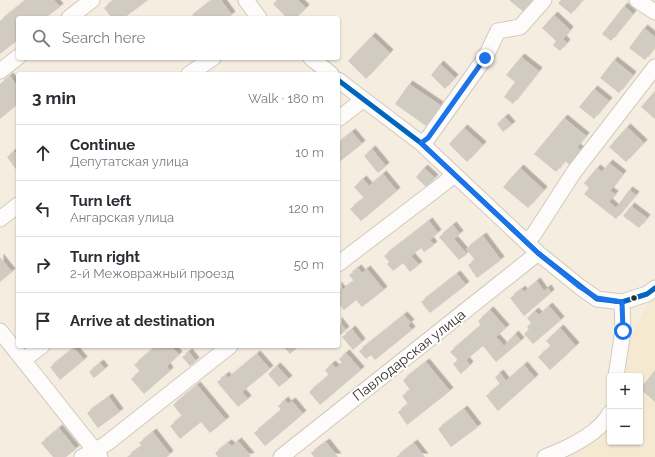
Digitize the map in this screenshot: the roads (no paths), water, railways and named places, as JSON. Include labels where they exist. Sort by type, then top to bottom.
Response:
[{"type":"street","points":[[72,16],[92,0]]},
{"type":"street","points":[[246,0],[258,16]]},
{"type":"street","points":[[421,143],[428,138],[485,58],[498,32],[520,27],[544,0]]},
{"type":"street","points":[[637,0],[655,12]]},
{"type":"street","points":[[0,71],[16,59]]},
{"type":"street","points":[[192,72],[210,60]]},
{"type":"street","points":[[314,60],[328,72]]},
{"type":"street","points":[[526,242],[534,234],[574,172],[655,67]]},
{"type":"street","points":[[340,82],[421,143],[538,253],[580,287],[597,298],[622,302],[647,294],[655,288]]},
{"type":"street","points":[[340,117],[363,100]]},
{"type":"street","points":[[340,262],[447,181],[453,173]]},
{"type":"street","points":[[0,219],[16,207]]},
{"type":"street","name":"Павлодарская улица","points":[[281,457],[538,253]]},
{"type":"street","points":[[616,373],[623,331],[622,302]]},
{"type":"street","points":[[0,331],[92,454],[227,348]]},
{"type":"street","points":[[23,360],[39,348]]},
{"type":"street","points":[[544,457],[581,440],[600,425],[607,417]]}]
